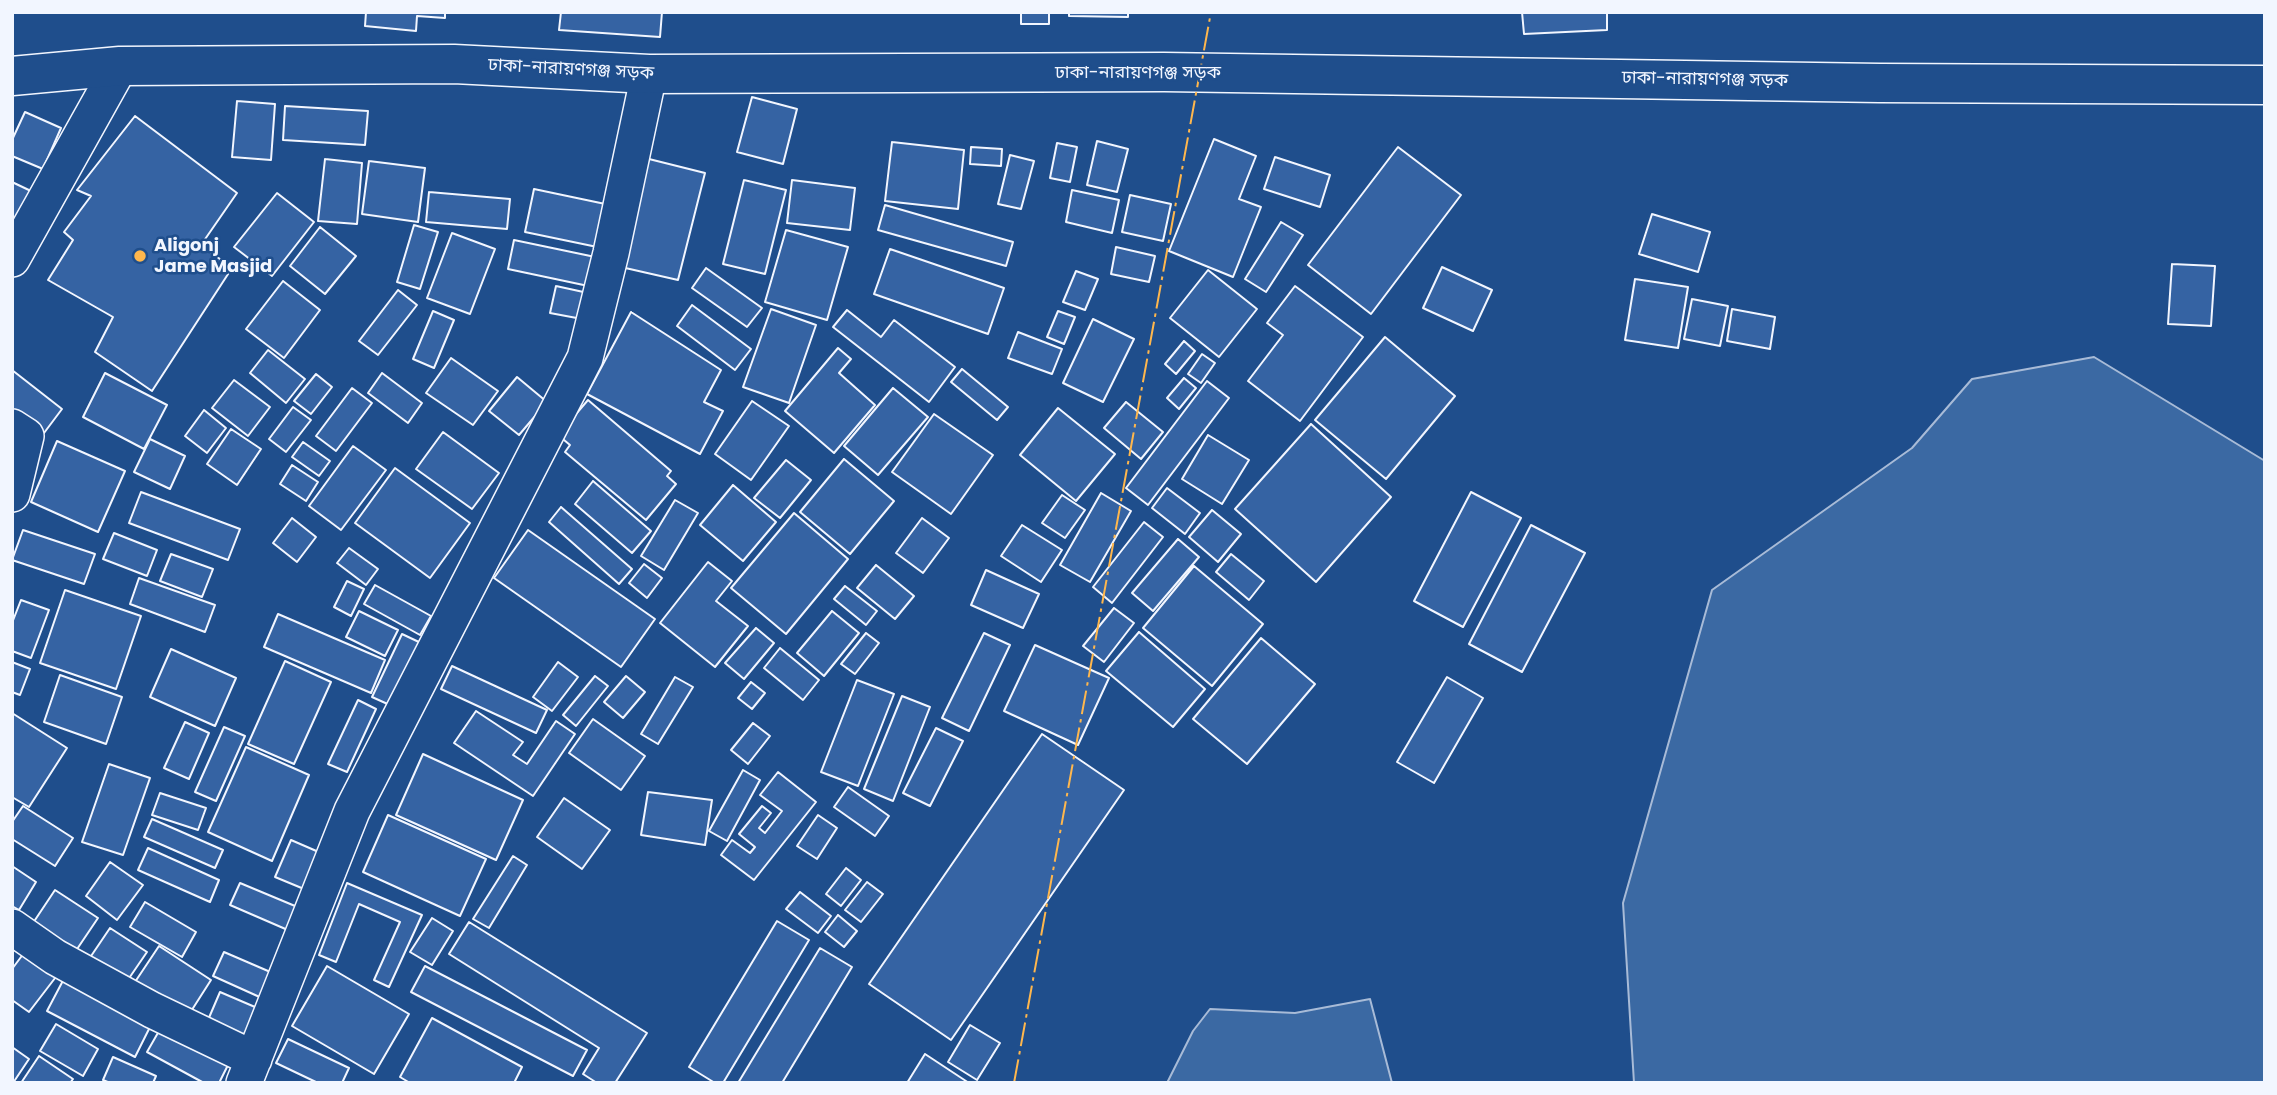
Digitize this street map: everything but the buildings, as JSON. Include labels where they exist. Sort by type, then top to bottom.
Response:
[{"type":"highway","name":"ঢাকা-নারায়ণগঞ্জ সড়ক","points":[[12,76],[120,66],[454,64],[649,74],[1164,72],[1894,83],[2265,85]]},
{"type":"street","points":[[12,259],[120,66]]},
{"type":"street","points":[[12,927],[55,957],[152,1010],[249,1071],[352,811],[585,358],[611,253],[649,74]]},
{"type":"street","points":[[12,427],[26,436],[12,494]]},
{"type":"water","points":[[2094,357],[2265,461],[2265,1083],[1634,1083],[1623,903],[1712,590],[1912,448],[1972,379]]},
{"type":"water","points":[[1370,999],[1392,1083],[1167,1083],[1193,1031],[1210,1009],[1295,1013]]},
{"type":"power","points":[[1014,1083],[1211,12]]},
{"type":"place","name":"Aligonj Jame Masjid","points":[[140,256]]}]
